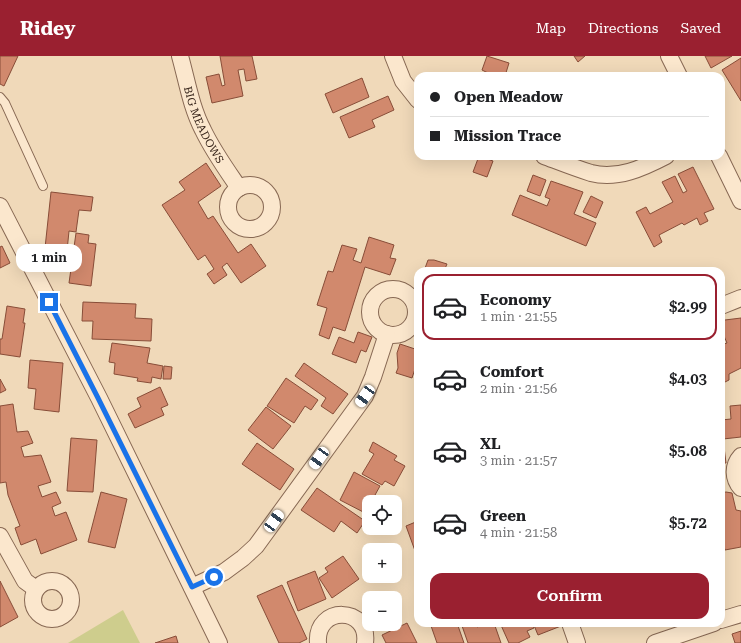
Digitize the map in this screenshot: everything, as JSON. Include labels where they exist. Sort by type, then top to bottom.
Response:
[{"type":"street","name":"BIG MEADOWS","points":[[180,56],[193,106],[202,130],[239,188]]},
{"type":"street","points":[[393,56],[403,80],[414,95]]},
{"type":"street","points":[[669,56],[677,72]]},
{"type":"street","points":[[556,160],[593,173],[612,175],[631,172],[658,160]]},
{"type":"street","points":[[721,160],[741,201]]},
{"type":"street","points":[[0,206],[98,398],[219,643]]},
{"type":"street","points":[[725,304],[741,298]]},
{"type":"street","points":[[192,587],[224,572],[256,546],[365,396],[374,377],[387,334]]},
{"type":"street","points":[[741,456],[734,470],[736,482],[741,488]]},
{"type":"street","points":[[0,536],[25,581],[36,590]]},
{"type":"street","points":[[318,643],[318,636],[322,624],[332,616],[344,614],[351,616],[361,624],[366,635],[365,643]]},
{"type":"street","points":[[725,619],[741,614]]},
{"type":"street","points":[[571,627],[577,643]]},
{"type":"street","points":[[655,643],[702,627]]},
{"type":"lane","points":[[0,97],[5,103],[43,186]]},
{"type":"shaded area","points":[[123,610],[140,643],[68,643]]},
{"type":"building","points":[[0,56],[18,56],[4,86],[0,84]]},
{"type":"building","points":[[220,56],[252,56],[257,79],[246,81],[244,69],[238,70],[243,96],[212,103],[206,77],[219,74],[222,86],[225,85]]},
{"type":"building","points":[[487,56],[509,63],[506,72],[486,72],[482,70]]},
{"type":"building","points":[[574,56],[585,56],[578,62]]},
{"type":"building","points":[[705,56],[732,56],[711,68]]},
{"type":"building","points":[[741,58],[741,101],[725,75],[725,72],[722,70]]},
{"type":"building","points":[[362,78],[369,97],[333,113],[325,94]]},
{"type":"building","points":[[388,96],[394,110],[372,120],[375,127],[349,138],[340,117]]},
{"type":"building","points":[[478,160],[493,161],[487,177],[473,172]]},
{"type":"building","points":[[206,163],[221,186],[198,202],[208,219],[213,216],[238,253],[251,244],[266,266],[241,283],[227,263],[222,267],[227,275],[214,284],[207,274],[214,269],[205,255],[198,260],[162,205],[185,190],[179,182]]},
{"type":"building","points":[[693,167],[714,209],[704,213],[708,221],[700,225],[697,218],[684,225],[682,223],[659,235],[662,242],[654,247],[636,212],[646,207],[650,214],[673,202],[662,182],[675,176],[683,193],[687,191],[678,174]]},
{"type":"building","points":[[533,175],[546,180],[540,196],[527,191]]},
{"type":"building","points":[[551,181],[583,192],[574,214],[596,223],[586,246],[512,215],[520,195],[547,206],[550,199],[545,197]]},
{"type":"building","points":[[51,192],[93,197],[91,211],[79,210],[76,232],[69,231],[67,251],[45,248]]},
{"type":"building","points":[[591,196],[603,202],[596,218],[583,212]]},
{"type":"building","points":[[76,233],[89,235],[88,243],[96,244],[91,286],[69,283]]},
{"type":"building","points":[[369,237],[394,245],[390,258],[396,259],[390,275],[365,267],[345,331],[333,327],[329,339],[319,335],[327,308],[317,305],[328,271],[333,272],[342,245],[357,249],[353,260],[361,263]]},
{"type":"building","points":[[2,246],[10,263],[0,268],[0,247]]},
{"type":"building","points":[[428,260],[434,260],[447,264],[446,267],[425,267]]},
{"type":"building","points":[[83,302],[136,304],[135,318],[152,319],[151,341],[92,339],[93,321],[82,321]]},
{"type":"building","points":[[7,306],[25,309],[23,323],[25,323],[20,357],[0,354],[0,339],[2,339]]},
{"type":"building","points":[[741,318],[741,368],[729,374],[729,380],[725,382],[725,344],[727,343],[725,338],[725,320]]},
{"type":"building","points":[[358,332],[372,337],[366,352],[361,350],[356,363],[332,354],[339,337],[354,343]]},
{"type":"building","points":[[112,343],[150,348],[147,363],[163,366],[161,379],[152,377],[151,383],[137,381],[138,378],[114,374],[115,363],[109,362]]},
{"type":"building","points":[[400,344],[414,349],[414,372],[412,378],[396,373],[398,368],[397,353]]},
{"type":"building","points":[[30,360],[63,363],[59,412],[34,409],[36,389],[28,388]]},
{"type":"building","points":[[304,363],[348,394],[333,414],[321,406],[326,398],[295,376]]},
{"type":"building","points":[[164,366],[172,367],[171,379],[163,379]]},
{"type":"building","points":[[286,378],[318,400],[311,410],[305,406],[294,423],[267,406]]},
{"type":"building","points":[[0,379],[6,390],[0,393]]},
{"type":"building","points":[[160,387],[168,405],[161,408],[164,415],[135,428],[128,414],[141,407],[137,398]]},
{"type":"building","points":[[13,404],[17,432],[28,431],[33,443],[21,447],[24,457],[41,455],[51,482],[38,486],[42,497],[56,492],[61,503],[52,507],[55,516],[66,512],[77,540],[41,554],[36,539],[21,545],[15,528],[20,526],[8,495],[6,482],[0,483],[0,406]]},
{"type":"building","points":[[741,405],[741,437],[725,439],[725,420],[731,419],[730,406]]},
{"type":"building","points":[[266,407],[291,426],[273,449],[248,430]]},
{"type":"building","points":[[71,438],[97,440],[93,492],[67,491]]},
{"type":"building","points":[[373,442],[397,456],[394,460],[405,466],[394,486],[385,481],[382,485],[362,474],[374,454],[369,451]]},
{"type":"building","points":[[257,443],[294,469],[280,490],[242,464]]},
{"type":"building","points":[[354,472],[380,486],[375,495],[362,495],[362,511],[340,500]]},
{"type":"building","points":[[317,488],[362,519],[362,526],[357,533],[341,521],[334,532],[301,510]]},
{"type":"building","points":[[101,492],[127,499],[115,548],[88,542]]},
{"type":"building","points":[[725,492],[732,493],[736,510],[741,511],[741,547],[725,550]]},
{"type":"building","points":[[414,523],[414,548],[406,526]]},
{"type":"building","points":[[343,556],[359,579],[332,598],[319,578],[328,572],[325,568]]},
{"type":"building","points":[[315,571],[326,599],[298,611],[287,582]]},
{"type":"building","points":[[0,581],[18,617],[0,627]]},
{"type":"building","points":[[282,585],[307,639],[299,643],[279,643],[257,596]]},
{"type":"building","points":[[407,623],[417,643],[386,643],[382,635],[390,631],[402,631],[402,625]]},
{"type":"building","points":[[431,627],[458,627],[464,643],[437,643]]},
{"type":"building","points":[[462,627],[495,627],[501,643],[468,643]]},
{"type":"building","points":[[502,627],[534,627],[527,631],[530,637],[518,643],[509,643]]},
{"type":"building","points":[[535,627],[558,627],[538,635]]},
{"type":"building","points":[[741,631],[741,643],[735,643],[732,634]]},
{"type":"building","points":[[176,636],[178,643],[155,643]]},
{"type":"route","points":[[49,302],[192,587],[214,577]]}]
